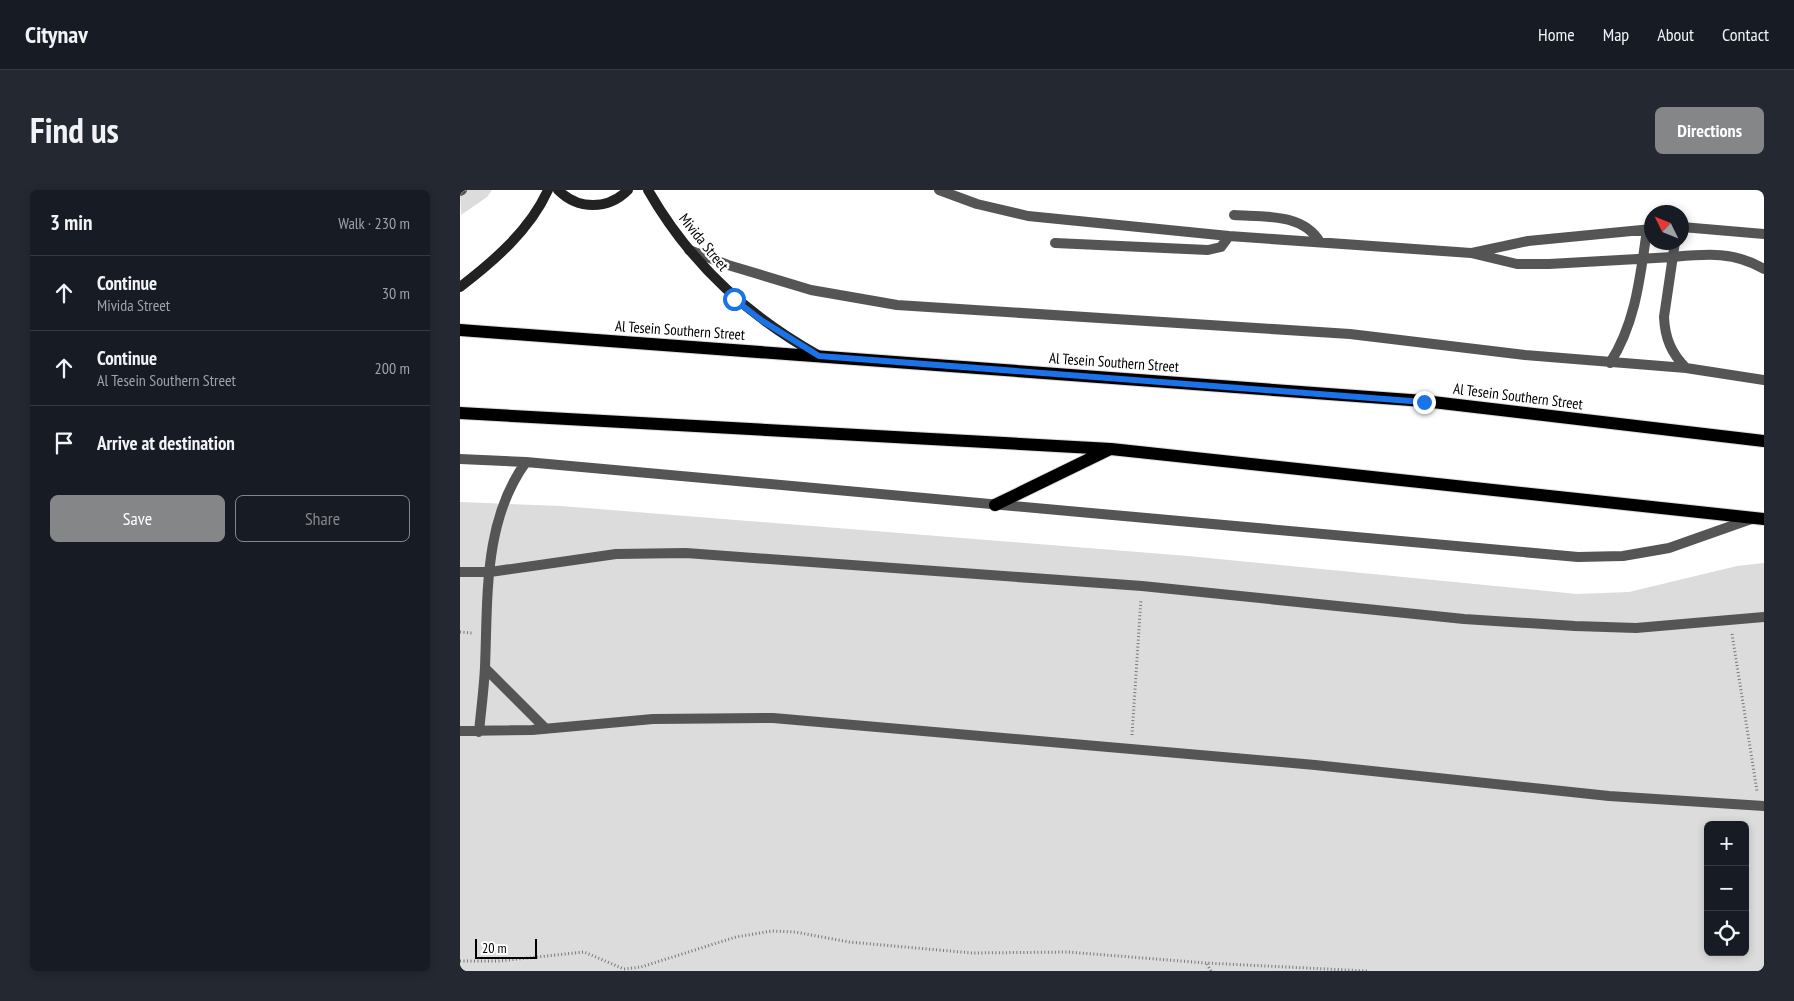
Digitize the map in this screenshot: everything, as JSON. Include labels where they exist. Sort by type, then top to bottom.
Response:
[{"type":"main road","name":"Al Tesein Southern Street","points":[[460,330],[1424,402],[1764,441]]},
{"type":"main road","points":[[460,413],[1111,449],[1759,519]]},
{"type":"main road","points":[[995,505],[1111,449]]},
{"type":"street","points":[[460,287],[489,265],[518,235],[542,202],[548,190]]},
{"type":"street","points":[[558,190],[572,201],[594,206],[617,199],[628,190]]},
{"type":"street","name":"Mivida Street","points":[[648,190],[688,250],[728,293],[761,320],[819,356]]},
{"type":"street","points":[[939,190],[1002,211],[1028,216],[1229,236],[1471,253],[1501,261],[1533,264],[1722,254],[1739,258],[1764,269]]},
{"type":"street","points":[[1234,215],[1294,220],[1310,229],[1320,242]]},
{"type":"street","points":[[1689,228],[1764,234]]},
{"type":"street","points":[[1471,253],[1528,241],[1644,229]]},
{"type":"street","points":[[1055,243],[1208,250],[1221,247],[1229,236]]},
{"type":"street","points":[[688,250],[728,265],[811,290],[897,305],[1350,334],[1610,363],[1686,368],[1764,380]]},
{"type":"street","points":[[1610,363],[1624,340],[1633,316],[1645,250]]},
{"type":"street","points":[[1674,250],[1664,317],[1665,329],[1672,351],[1686,368]]},
{"type":"street","points":[[460,459],[526,462],[1578,557],[1623,556],[1668,548],[1759,519]]},
{"type":"street","points":[[479,732],[485,668],[490,572],[501,508],[507,491],[526,462]]},
{"type":"street","points":[[460,572],[490,572],[616,554],[669,553],[752,556],[1142,586],[1464,619],[1575,626],[1636,628],[1764,617]]},
{"type":"street","points":[[485,668],[545,728]]},
{"type":"street","points":[[460,731],[479,732],[545,728],[653,719],[773,718],[1315,766],[1609,796],[1762,806]]},
{"type":"path","points":[[1131,751],[1142,586]]},
{"type":"path","points":[[1729,619],[1762,806]]},
{"type":"path","points":[[460,961],[507,960],[584,952],[624,969],[641,967],[736,936],[772,931],[795,932],[850,942],[972,953],[1068,952],[1206,963],[1367,971]]},
{"type":"path","points":[[1206,963],[1211,971]]},
{"type":"shaded area","points":[[460,190],[492,190],[487,197],[461,215]]},
{"type":"shaded area","points":[[460,502],[561,506],[1188,556],[1577,594],[1629,592],[1737,566],[1764,563],[1764,971],[460,971]]},
{"type":"route","points":[[734,299],[789,339],[819,356],[1424,402]]}]
